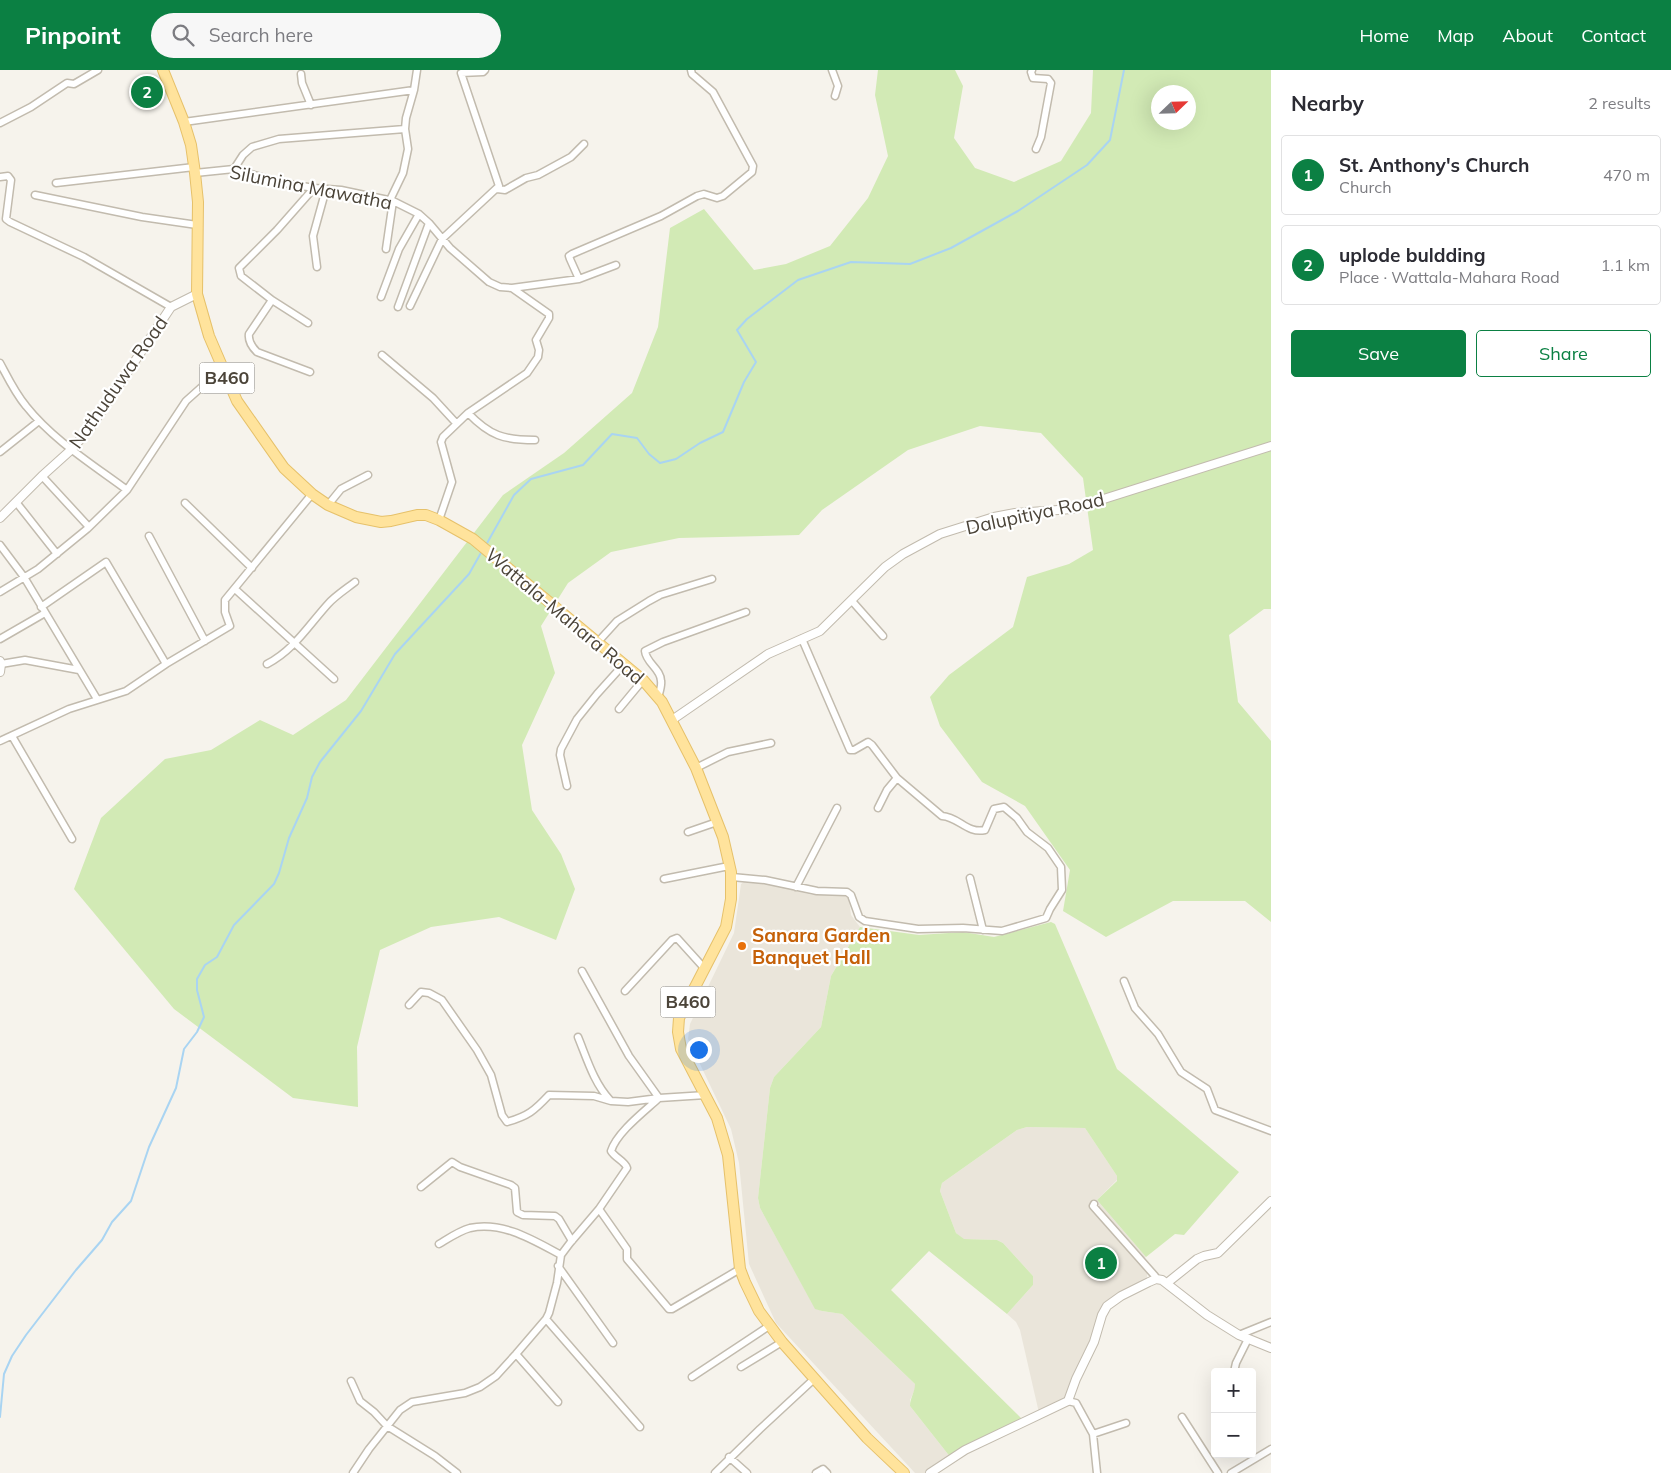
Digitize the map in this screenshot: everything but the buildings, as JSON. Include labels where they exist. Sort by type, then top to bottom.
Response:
[{"type":"main road","name":"Wattala-Mahara Road","points":[[163,70],[191,145],[195,170],[198,224],[197,294],[209,336],[238,400],[284,468],[312,494],[328,505],[356,517],[370,521],[391,521],[417,515],[426,515],[440,520],[472,539],[643,680],[662,702],[672,720],[696,768],[717,822],[723,838],[732,877],[731,899],[726,927],[679,1018],[678,1032],[681,1049],[717,1118],[728,1155],[740,1269],[759,1310],[769,1326],[867,1438],[904,1473]]},
{"type":"street","points":[[0,124],[32,107],[67,83],[74,84],[98,70]]},
{"type":"street","points":[[386,249],[391,200],[403,173],[408,149],[405,129],[406,118],[414,90],[417,70]]},
{"type":"street","points":[[410,306],[442,239],[499,186],[461,72],[483,72],[485,70]]},
{"type":"street","points":[[579,279],[570,260],[569,256],[572,254],[661,216],[697,196],[704,194],[717,198],[723,196],[752,172],[753,166],[713,92],[692,74],[690,70]]},
{"type":"street","points":[[832,70],[838,86],[835,96]]},
{"type":"street","points":[[1032,70],[1033,78],[1048,79],[1051,83],[1041,137],[1036,149]]},
{"type":"street","points":[[301,74],[304,90],[312,105]]},
{"type":"street","points":[[184,122],[414,90]]},
{"type":"street","points":[[234,169],[243,155],[252,147],[279,139],[405,129]]},
{"type":"street","points":[[497,189],[505,190],[526,178],[538,175],[571,157],[584,144]]},
{"type":"street","name":"Silumina Mawatha","points":[[56,183],[195,170],[234,169],[278,182],[341,190],[391,200],[419,214],[450,248],[489,282],[500,287],[512,288],[549,314],[550,318],[536,340],[538,357],[527,374],[468,413],[443,437],[442,442],[452,482],[440,520]]},
{"type":"street","points":[[0,177],[8,176],[11,180],[6,219],[84,256],[171,307]]},
{"type":"street","points":[[308,323],[272,300],[241,276],[240,268],[314,188]]},
{"type":"street","points":[[317,267],[314,236],[326,189]]},
{"type":"street","points":[[35,196],[142,217],[198,224]]},
{"type":"street","points":[[381,297],[399,249],[419,214]]},
{"type":"street","points":[[398,307],[429,223]]},
{"type":"street","points":[[512,288],[579,279],[616,265]]},
{"type":"street","name":"Nathuduwa Road","points":[[0,518],[3,511],[16,502],[72,450],[92,426],[171,307],[197,294]]},
{"type":"street","points":[[272,300],[249,334],[248,338],[253,348],[257,352],[310,372]]},
{"type":"street","points":[[382,355],[433,398],[456,423]]},
{"type":"street","points":[[0,363],[15,391],[39,421],[72,450],[127,490]]},
{"type":"street","points":[[0,592],[38,569],[89,527],[127,490],[186,401],[224,372]]},
{"type":"street","points":[[468,413],[477,422],[496,435],[513,440],[535,440]]},
{"type":"street","points":[[0,452],[39,421]]},
{"type":"street","name":"Dalupitiya Road","points":[[672,720],[768,654],[820,631],[886,567],[903,554],[940,534],[994,517],[1072,509],[1271,446]]},
{"type":"street","points":[[328,505],[341,489],[368,475]]},
{"type":"street","points":[[42,476],[89,527]]},
{"type":"street","points":[[0,741],[69,709],[126,690],[230,626],[225,612],[225,600],[312,494]]},
{"type":"street","points":[[16,502],[56,554]]},
{"type":"street","points":[[185,503],[252,568]]},
{"type":"street","points":[[149,536],[205,642]]},
{"type":"street","points":[[0,544],[24,577],[97,699]]},
{"type":"street","points":[[41,607],[106,562],[166,664]]},
{"type":"street","points":[[597,643],[617,621],[649,600],[712,579]]},
{"type":"street","points":[[267,664],[280,658],[295,644],[330,602],[356,582]]},
{"type":"street","points":[[235,589],[334,679]]},
{"type":"street","points":[[852,601],[883,636]]},
{"type":"street","points":[[658,698],[662,682],[660,675],[646,656],[645,651],[663,642],[746,612]]},
{"type":"street","points":[[0,640],[45,613]]},
{"type":"street","points":[[732,877],[765,880],[817,891],[847,892],[852,895],[859,917],[865,921],[918,929],[963,928],[1002,931],[1046,918],[1062,890],[1061,866],[1048,848],[1027,832],[1004,807],[994,809],[985,830],[978,832],[950,817],[942,816],[897,778],[868,742],[854,750],[850,750],[802,639]]},
{"type":"street","points":[[0,666],[25,660],[79,670]]},
{"type":"street","points":[[567,786],[560,755],[562,749],[577,719],[624,664]]},
{"type":"street","points":[[619,709],[643,680]]},
{"type":"street","points":[[12,736],[72,840]]},
{"type":"street","points":[[696,768],[728,752],[771,744]]},
{"type":"street","points":[[878,808],[887,790],[897,778]]},
{"type":"street","points":[[796,887],[836,808]]},
{"type":"street","points":[[688,832],[717,822]]},
{"type":"street","points":[[664,879],[730,866]]},
{"type":"street","points":[[970,878],[983,930]]},
{"type":"street","points":[[624,991],[672,940],[677,938],[705,969]]},
{"type":"street","points":[[582,971],[629,1056],[659,1098]]},
{"type":"street","points":[[1124,981],[1135,1008],[1158,1034],[1181,1072],[1207,1089],[1214,1110],[1271,1131]]},
{"type":"street","points":[[409,1005],[421,992],[429,993],[442,1000],[477,1050],[491,1075],[502,1115],[507,1122],[523,1117],[533,1111],[549,1095],[594,1096],[611,1101],[628,1102],[706,1095]]},
{"type":"street","points":[[578,1037],[590,1068],[603,1092],[611,1101]]},
{"type":"street","points":[[353,1473],[369,1449],[400,1410],[412,1402],[465,1393],[480,1387],[496,1376],[546,1319],[557,1283],[561,1255],[599,1209],[627,1168],[626,1165],[613,1155],[611,1151],[613,1146],[659,1098]]},
{"type":"street","points":[[420,1187],[452,1162],[460,1167],[511,1185],[515,1188],[517,1212],[523,1215],[555,1216],[559,1219],[572,1241]]},
{"type":"street","points":[[1167,1283],[1197,1260],[1204,1256],[1218,1253],[1271,1201]]},
{"type":"street","points":[[1094,1204],[1093,1206],[1156,1279]]},
{"type":"street","points":[[599,1209],[627,1249],[627,1259],[669,1309],[740,1269]]},
{"type":"street","points":[[439,1244],[471,1228],[495,1227],[519,1233],[561,1255]]},
{"type":"street","points":[[558,1266],[613,1344]]},
{"type":"street","points":[[930,1473],[965,1450],[1068,1401],[1076,1379],[1094,1342],[1102,1314],[1107,1306],[1120,1296],[1156,1279],[1167,1283],[1193,1305],[1239,1335],[1271,1348]]},
{"type":"street","points":[[546,1319],[640,1427]]},
{"type":"street","points":[[1239,1335],[1271,1322]]},
{"type":"street","points":[[692,1377],[769,1326]]},
{"type":"street","points":[[1235,1368],[1248,1339]]},
{"type":"street","points":[[740,1367],[782,1342]]},
{"type":"street","points":[[516,1354],[558,1402]]},
{"type":"street","points":[[715,1473],[814,1379]]},
{"type":"street","points":[[351,1381],[360,1401],[387,1426],[435,1456],[457,1473]]},
{"type":"street","points":[[1068,1401],[1076,1404],[1093,1434],[1096,1473]]},
{"type":"street","points":[[1182,1417],[1218,1473]]},
{"type":"street","points":[[1093,1434],[1126,1424]]},
{"type":"street","points":[[1231,1473],[1271,1449]]},
{"type":"street","points":[[730,1457],[747,1473]]},
{"type":"street","points":[[816,1473],[823,1469],[827,1473]]},
{"type":"shaded area","points":[[745,881],[761,882],[812,895],[846,895],[849,899],[851,915],[860,927],[831,976],[821,1027],[774,1077],[770,1088],[758,1198],[760,1208],[815,1308],[842,1314],[915,1384],[910,1406],[951,1458],[925,1473],[915,1473],[776,1323],[749,1264],[739,1163],[731,1129],[688,1039],[690,1024],[734,933],[741,884]]},
{"type":"shaded area","points":[[1027,1127],[1085,1128],[1117,1176],[1117,1180],[1097,1200],[1146,1257],[1140,1261],[1140,1264],[1147,1273],[1147,1277],[1104,1303],[1100,1327],[1069,1397],[1039,1413],[1020,1330],[1016,1322],[1007,1314],[1033,1285],[1033,1276],[1003,1243],[997,1240],[963,1239],[956,1233],[940,1191],[942,1183],[1017,1130]]},
{"type":"green space","points":[[878,70],[955,70],[963,86],[954,138],[975,168],[1014,182],[1061,161],[1091,113],[1093,70],[1271,70],[1271,609],[1264,609],[1229,635],[1238,702],[1271,741],[1271,922],[1245,901],[1173,901],[1106,937],[1063,911],[1070,870],[1025,806],[982,782],[940,726],[930,697],[949,675],[1013,627],[1027,577],[1069,564],[1093,550],[1083,478],[1041,433],[980,426],[908,450],[822,510],[799,535],[679,538],[611,552],[568,583],[541,626],[555,673],[522,745],[532,810],[561,854],[575,889],[556,940],[499,917],[431,927],[380,950],[357,1047],[358,1107],[293,1098],[174,1009],[74,889],[101,818],[165,759],[211,750],[260,720],[293,735],[346,700],[503,495],[564,453],[632,393],[658,327],[670,228],[704,209],[754,270],[786,264],[830,246],[868,198],[888,156],[875,95]]},
{"type":"green space","points":[[1051,922],[1055,924],[1117,1069],[1239,1172],[1184,1235],[1175,1234],[1146,1257],[1097,1200],[1117,1181],[1117,1176],[1085,1128],[1027,1127],[1017,1130],[942,1183],[940,1191],[956,1233],[964,1239],[997,1240],[1003,1243],[1033,1276],[1033,1285],[1007,1314],[929,1251],[891,1290],[1024,1421],[951,1458],[910,1406],[915,1384],[842,1314],[815,1309],[760,1208],[758,1198],[770,1088],[774,1077],[821,1027],[831,976],[860,927],[919,935],[963,932],[994,937]]},
{"type":"waterway","points":[[486,545],[514,495],[531,479],[583,465],[612,434],[637,438],[649,454],[660,463],[676,459],[700,443],[723,432],[744,382],[756,362],[737,330],[747,319],[798,280],[851,262],[910,264],[951,248],[1018,211],[1087,165],[1110,140],[1124,70]]},
{"type":"waterway","points":[[0,1417],[4,1374],[12,1356],[76,1270],[102,1240],[112,1222],[131,1201],[149,1147],[176,1088],[184,1049],[197,1032],[204,1017],[197,990],[197,979],[205,965],[217,957],[234,925],[274,884],[289,838],[307,798],[312,777],[320,762],[361,711],[395,654],[469,574],[482,551]]},
{"type":"place","name":"uplode buldding","points":[[147,92]]},
{"type":"place","name":"Sanara Garden Banquet Hall","points":[[742,946]]},
{"type":"place","name":"St. Anthony's Church","points":[[1101,1263]]}]
